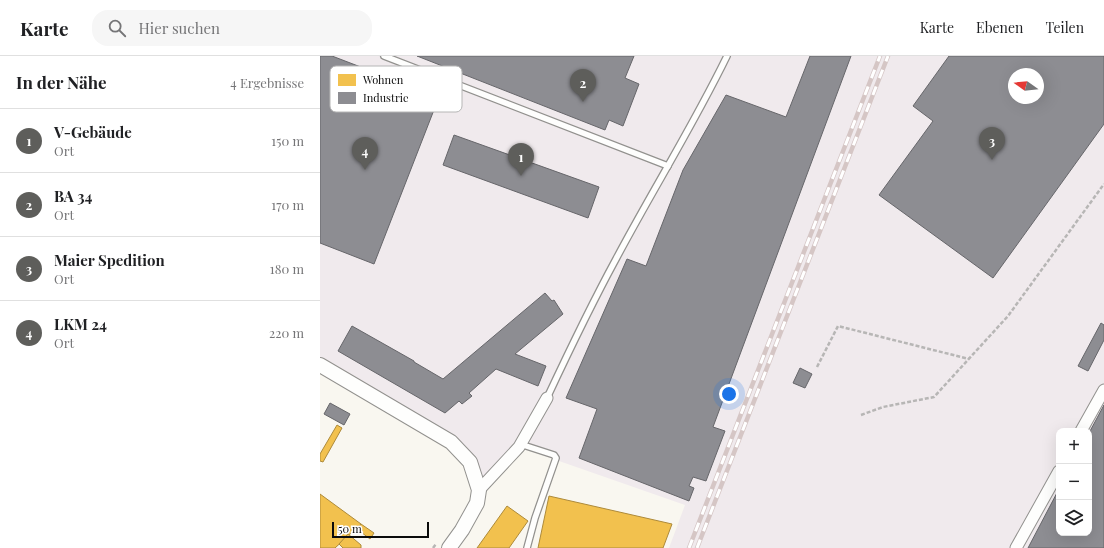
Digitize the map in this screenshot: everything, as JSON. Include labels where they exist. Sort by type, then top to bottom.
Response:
[{"type":"street","points":[[320,365],[451,442],[470,462],[479,490]]},
{"type":"street","points":[[1083,428],[1104,390]]},
{"type":"street","points":[[449,548],[472,514],[479,490],[520,444],[547,398]]},
{"type":"street","points":[[1016,548],[1056,476]]},
{"type":"lane","points":[[384,56],[410,66]]},
{"type":"lane","points":[[547,398],[578,332],[727,56]]},
{"type":"lane","points":[[462,86],[668,166]]},
{"type":"lane","points":[[520,444],[554,455],[556,458],[535,518],[527,548]]},
{"type":"path","points":[[861,416],[883,407],[934,397],[1008,316],[1104,184]]},
{"type":"path","points":[[817,367],[838,326],[969,359]]},
{"type":"shaded area","points":[[320,56],[1104,56],[1104,548],[669,548],[685,505],[519,447],[479,490],[470,462],[320,365]]},
{"type":"building: Wohnen","points":[[337,425],[342,428],[323,462],[320,461],[320,454]]},
{"type":"building: Wohnen","points":[[320,494],[361,524],[335,548],[320,548]]},
{"type":"building: Wohnen","points":[[549,496],[672,524],[663,548],[538,548]]},
{"type":"building: Wohnen","points":[[507,506],[528,521],[509,548],[477,548]]},
{"type":"building: Wohnen","points":[[361,524],[374,533],[370,539],[357,529]]},
{"type":"building: Wohnen","points":[[348,534],[361,545],[361,548],[343,548],[339,544]]},
{"type":"building: Industrie","points":[[320,56],[332,56],[358,66],[330,66],[330,112],[433,112],[374,264],[320,243]]},
{"type":"building: Industrie","points":[[417,56],[634,56],[625,78],[639,84],[623,126],[609,120],[605,130],[462,74],[462,66],[442,66]]},
{"type":"building: Industrie","points":[[810,56],[851,56],[713,427],[725,431],[706,481],[693,477],[689,486],[694,488],[689,501],[579,458],[597,409],[566,398],[627,259],[646,266],[683,170],[726,95],[786,117]]},
{"type":"building: Industrie","points":[[949,56],[1104,56],[1104,124],[993,278],[879,195],[933,121],[913,106]]},
{"type":"building: Industrie","points":[[454,135],[599,187],[588,218],[443,165]]},
{"type":"building: Industrie","points":[[545,293],[552,301],[554,300],[563,314],[515,354],[546,366],[538,386],[496,369],[469,393],[472,396],[462,404],[459,401],[445,413],[338,351],[352,326],[443,379]]},
{"type":"building: Industrie","points":[[1101,323],[1104,325],[1104,340],[1088,371],[1078,366]]},
{"type":"building: Industrie","points":[[800,368],[812,374],[805,388],[793,383]]},
{"type":"building: Industrie","points":[[330,403],[350,414],[344,425],[324,414]]},
{"type":"building: Industrie","points":[[1104,405],[1104,548],[1028,548],[1056,495],[1056,536],[1092,536],[1092,428]]},
{"type":"railway","points":[[689,548],[880,56]]},
{"type":"railway","points":[[697,548],[888,56]]},
{"type":"place","name":"BA 34","points":[[583,102]]},
{"type":"place","name":"Maier Spedition","points":[[992,160]]},
{"type":"place","name":"LKM 24","points":[[365,170]]},
{"type":"place","name":"V-Gebäude","points":[[521,176]]}]
